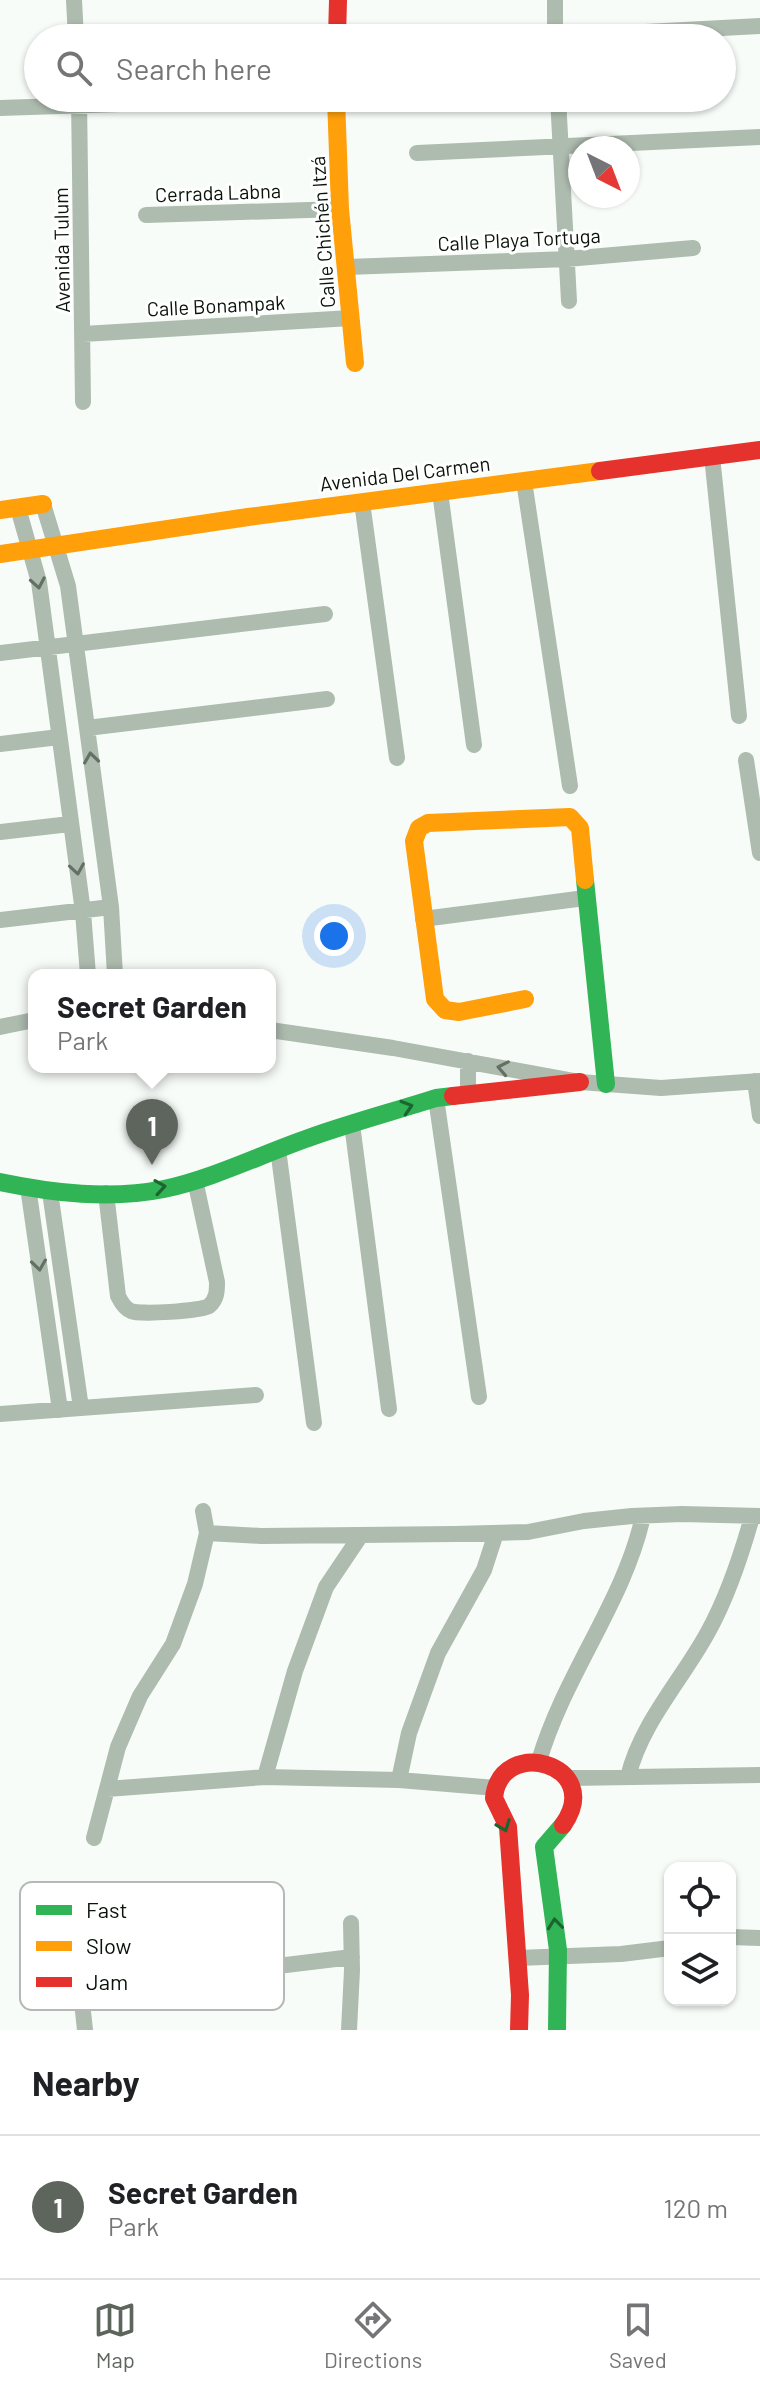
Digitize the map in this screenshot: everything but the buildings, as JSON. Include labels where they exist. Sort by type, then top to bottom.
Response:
[{"type":"street","points":[[74,0],[75,24]]},
{"type":"street","points":[[337,24],[338,0]]},
{"type":"street","points":[[555,0],[555,24]]},
{"type":"street","points":[[736,27],[760,26]]},
{"type":"street","points":[[0,108],[24,106]]},
{"type":"street","name":"Avenida Tulum","points":[[80,112],[83,402]]},
{"type":"street","name":"Calle Chichén Itzá","points":[[337,112],[340,209],[355,363]]},
{"type":"street","points":[[559,112],[569,301]]},
{"type":"street","points":[[417,153],[760,137]]},
{"type":"street","name":"Cerrada Labna","points":[[146,215],[340,209]]},
{"type":"street","name":"Calle Playa Tortuga","points":[[347,267],[567,259],[693,248]]},
{"type":"street","name":"Calle Bonampak","points":[[83,334],[351,318]]},
{"type":"street","name":"Avenida Del Carmen","points":[[0,554],[362,502],[760,450]]},
{"type":"street","points":[[712,456],[739,716]]},
{"type":"street","points":[[524,481],[570,786]]},
{"type":"street","points":[[440,492],[474,745]]},
{"type":"street","points":[[362,502],[397,758]]},
{"type":"street","points":[[88,969],[83,912],[39,582],[31,550],[9,509],[43,504],[68,586],[111,907],[115,969]]},
{"type":"street","points":[[0,653],[325,614]]},
{"type":"street","points":[[87,728],[327,699]]},
{"type":"street","points":[[0,744],[59,737]]},
{"type":"street","points":[[746,760],[760,853]]},
{"type":"street","points":[[525,999],[459,1012],[441,1007],[435,999],[414,841],[419,828],[428,823],[560,816],[573,818],[580,828],[606,1084]]},
{"type":"street","points":[[0,832],[70,824]]},
{"type":"street","points":[[423,919],[585,898]]},
{"type":"street","points":[[0,920],[111,907]]},
{"type":"street","points":[[0,1027],[28,1021]]},
{"type":"street","points":[[276,1031],[580,1082],[661,1088],[757,1081],[760,1116]]},
{"type":"street","points":[[468,1061],[468,1093]]},
{"type":"street","points":[[0,1182],[50,1192],[106,1193],[162,1189],[436,1098],[580,1082]]},
{"type":"street","points":[[436,1098],[479,1397]]},
{"type":"street","points":[[352,1124],[389,1409]]},
{"type":"street","points":[[278,1149],[314,1423]]},
{"type":"street","points":[[106,1193],[118,1296],[123,1305],[135,1313],[202,1309],[209,1306],[217,1294],[195,1180]]},
{"type":"street","points":[[28,1187],[60,1410]]},
{"type":"street","points":[[50,1192],[81,1408]]},
{"type":"street","points":[[0,1414],[256,1395]]},
{"type":"street","points":[[94,1838],[118,1747],[140,1696],[173,1644],[195,1584],[207,1533],[203,1511]]},
{"type":"street","points":[[207,1533],[261,1536],[496,1533],[528,1532],[584,1521],[643,1516],[756,1516],[708,1632],[662,1704],[631,1762],[628,1777]]},
{"type":"street","points":[[539,1761],[548,1731],[569,1684],[638,1541],[643,1516]]},
{"type":"street","points":[[399,1780],[409,1733],[438,1653],[484,1570],[496,1533]]},
{"type":"street","points":[[265,1777],[295,1671],[326,1587],[361,1535]]},
{"type":"street","points":[[519,2030],[518,1958],[508,1827],[498,1811],[494,1793],[501,1778],[515,1766],[539,1761],[561,1769],[569,1778],[573,1791],[571,1812],[563,1828],[544,1847],[558,1957],[557,2030]]},
{"type":"street","points":[[569,1778],[760,1775]]},
{"type":"street","points":[[107,1789],[265,1777],[399,1780],[496,1788]]},
{"type":"street","points":[[349,2030],[351,1923]]},
{"type":"street","points":[[736,1937],[760,1938]]},
{"type":"street","points":[[518,1958],[621,1954],[664,1949]]},
{"type":"street","points":[[284,1965],[352,1957]]},
{"type":"street","points":[[83,2010],[85,2030]]},
{"type":"traffic: fast","points":[[585,880],[606,1084]]},
{"type":"traffic: fast","points":[[0,1182],[82,1194],[123,1194],[164,1189],[344,1126],[436,1098],[453,1096]]},
{"type":"traffic: fast","points":[[557,2030],[558,1950],[544,1847],[563,1825]]},
{"type":"traffic: slow","points":[[337,112],[340,209],[355,363]]},
{"type":"traffic: slow","points":[[0,554],[248,517],[600,471]]},
{"type":"traffic: slow","points":[[0,510],[43,504]]},
{"type":"traffic: slow","points":[[525,999],[459,1012],[445,1010],[435,999],[414,841],[419,828],[428,823],[570,817],[580,828],[585,880]]},
{"type":"traffic: jam","points":[[337,24],[338,0]]},
{"type":"traffic: jam","points":[[600,471],[760,450]]},
{"type":"traffic: jam","points":[[453,1096],[580,1082]]},
{"type":"traffic: jam","points":[[519,2030],[520,1995],[508,1827],[494,1798],[500,1779],[513,1767],[530,1763],[547,1765],[562,1773],[571,1786],[573,1804],[563,1825]]},
{"type":"place","name":"Secret Garden","points":[[152,1165]]}]
